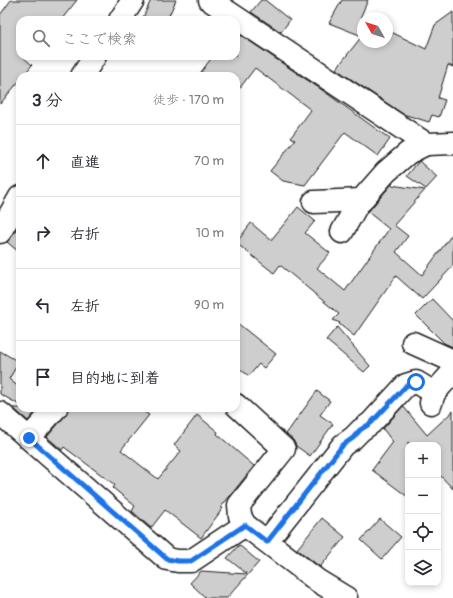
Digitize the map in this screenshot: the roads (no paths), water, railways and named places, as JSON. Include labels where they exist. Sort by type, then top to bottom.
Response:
[{"type":"street","points":[[123,16],[133,0]]},
{"type":"street","points":[[210,0],[234,16]]},
{"type":"street","points":[[240,20],[426,144]]},
{"type":"street","points":[[85,72],[92,60]]},
{"type":"street","points":[[342,232],[362,200],[386,172],[408,153],[426,144],[453,143]]},
{"type":"street","points":[[314,202],[362,200]]},
{"type":"street","points":[[0,232],[16,204]]},
{"type":"street","points":[[413,343],[453,361]]},
{"type":"street","points":[[267,542],[343,445],[353,438],[360,430],[371,423],[406,386],[416,382],[433,398],[453,372]]},
{"type":"street","points":[[240,409],[284,450],[239,505],[240,516],[245,525],[318,581],[346,598]]},
{"type":"street","points":[[29,438],[52,412]]},
{"type":"street","points":[[0,413],[167,559],[191,561],[245,525]]}]
